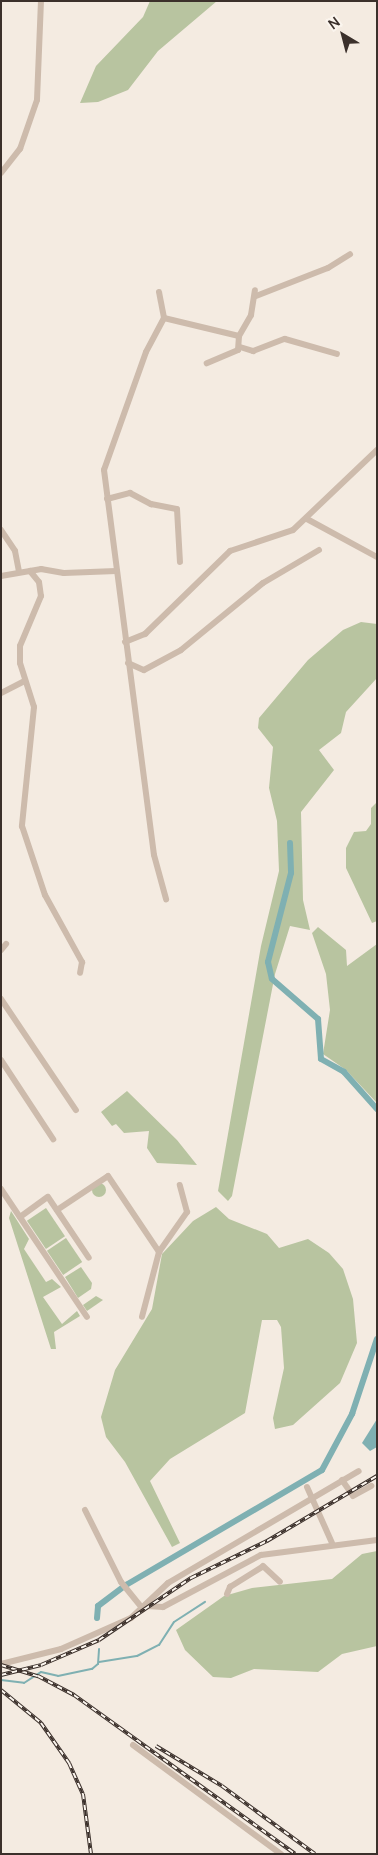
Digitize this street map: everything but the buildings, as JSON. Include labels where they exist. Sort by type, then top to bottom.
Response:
[{"type":"street","points":[[1,173],[20,149],[37,100],[41,1]]},
{"type":"street","points":[[240,347],[239,336],[255,293],[328,268],[350,254]]},
{"type":"street","points":[[159,292],[164,318],[148,345],[110,446],[104,470],[154,856],[166,899]]},
{"type":"street","points":[[164,318],[239,336]]},
{"type":"street","points":[[207,363],[240,347],[253,350],[285,339],[337,354]]},
{"type":"street","points":[[125,642],[144,634],[230,551],[284,535],[307,519],[377,450]]},
{"type":"street","points":[[107,499],[130,493],[151,504],[177,509],[180,562]]},
{"type":"street","points":[[307,519],[377,557]]},
{"type":"street","points":[[1,530],[15,551],[19,572]]},
{"type":"street","points":[[128,663],[144,670],[181,650],[263,583],[319,550]]},
{"type":"street","points":[[1,576],[30,571],[116,571]]},
{"type":"street","points":[[30,571],[39,582],[41,596],[20,646],[25,681],[34,707],[33,751],[22,794],[22,826],[45,895],[82,962],[80,973]]},
{"type":"street","points":[[1,693],[25,681]]},
{"type":"street","points":[[1,950],[6,944]]},
{"type":"street","points":[[1,999],[76,1110]]},
{"type":"street","points":[[1,1060],[53,1139]]},
{"type":"street","points":[[56,1210],[108,1176],[159,1252]]},
{"type":"street","points":[[142,1317],[159,1252],[187,1212],[180,1184]]},
{"type":"street","points":[[1,1189],[87,1318]]},
{"type":"street","points":[[20,1217],[48,1197],[88,1258]]},
{"type":"street","points":[[1,1664],[84,1640],[145,1607],[168,1583],[359,1471]]},
{"type":"street","points":[[342,1480],[353,1496],[370,1486]]},
{"type":"street","points":[[307,1487],[332,1543]]},
{"type":"street","points":[[85,1510],[124,1587],[145,1607],[163,1607],[260,1555],[332,1543],[377,1540]]},
{"type":"street","points":[[260,1555],[263,1566],[280,1582]]},
{"type":"street","points":[[227,1594],[230,1587],[263,1566]]},
{"type":"street","points":[[132,1745],[281,1854]]},
{"type":"green space","points":[[150,1],[217,1],[158,51],[128,90],[98,102],[80,103],[96,66],[143,17]]},
{"type":"green space","points":[[361,622],[377,624],[377,678],[346,712],[341,733],[319,750],[334,770],[301,812],[303,900],[310,930],[290,926],[275,974],[232,1196],[228,1201],[218,1191],[261,946],[279,871],[277,821],[269,788],[273,747],[258,728],[259,718],[308,660],[343,630]]},
{"type":"green space","points":[[377,802],[377,921],[372,923],[346,868],[346,848],[354,832],[366,831],[371,824],[371,808]]},
{"type":"green space","points":[[318,927],[346,950],[347,966],[377,944],[377,1103],[346,1070],[323,1054],[330,1010],[326,974],[312,933]]},
{"type":"green space","points":[[127,1091],[177,1140],[197,1165],[157,1163],[147,1148],[149,1131],[124,1133],[116,1124],[112,1126],[101,1112]]},
{"type":"green space","points":[[99,1183],[104,1185],[106,1190],[104,1195],[99,1197],[94,1195],[92,1190],[94,1185]]},
{"type":"green space","points":[[216,1207],[229,1219],[267,1234],[279,1248],[308,1239],[329,1253],[343,1269],[353,1299],[357,1343],[340,1383],[293,1425],[275,1429],[273,1418],[284,1368],[281,1327],[277,1320],[262,1320],[245,1413],[170,1459],[150,1481],[180,1543],[172,1547],[125,1462],[106,1437],[101,1417],[115,1370],[152,1309],[162,1254],[193,1221]]},
{"type":"green space","points":[[46,1208],[65,1236],[46,1249],[27,1221]]},
{"type":"green space","points":[[11,1211],[29,1239],[24,1249],[46,1282],[52,1279],[61,1287],[43,1297],[62,1324],[77,1311],[80,1316],[54,1332],[56,1349],[51,1349],[9,1218]]},
{"type":"green space","points":[[66,1238],[82,1262],[63,1275],[47,1251]]},
{"type":"green space","points":[[81,1267],[92,1283],[91,1289],[78,1298],[65,1277]]},
{"type":"green space","points":[[96,1296],[103,1300],[87,1311],[83,1305]]},
{"type":"green space","points":[[377,1551],[377,1646],[342,1654],[318,1672],[254,1669],[231,1678],[213,1677],[185,1650],[176,1630],[224,1596],[252,1588],[332,1579],[362,1554]]},
{"type":"water","points":[[377,1419],[377,1447],[370,1451],[362,1443]]},
{"type":"waterway","points":[[290,843],[291,873],[268,962],[272,979],[318,1019],[321,1059],[344,1072],[377,1109]]},
{"type":"waterway","points":[[97,1618],[98,1606],[126,1585],[322,1470],[352,1414],[377,1339]]},
{"type":"waterway","points":[[99,1662],[137,1656],[159,1645],[174,1622],[205,1602]]},
{"type":"waterway","points":[[1,1680],[24,1683],[41,1672],[58,1676],[92,1669],[98,1664],[99,1649]]},
{"type":"railway","points":[[1,1675],[41,1665],[99,1640],[191,1578],[267,1541],[377,1476]]},
{"type":"railway","points":[[1,1665],[38,1676],[74,1695],[295,1854]]},
{"type":"railway","points":[[1,1690],[41,1723],[69,1763],[83,1794],[91,1854]]},
{"type":"railway","points":[[156,1746],[222,1786],[315,1854]]}]
